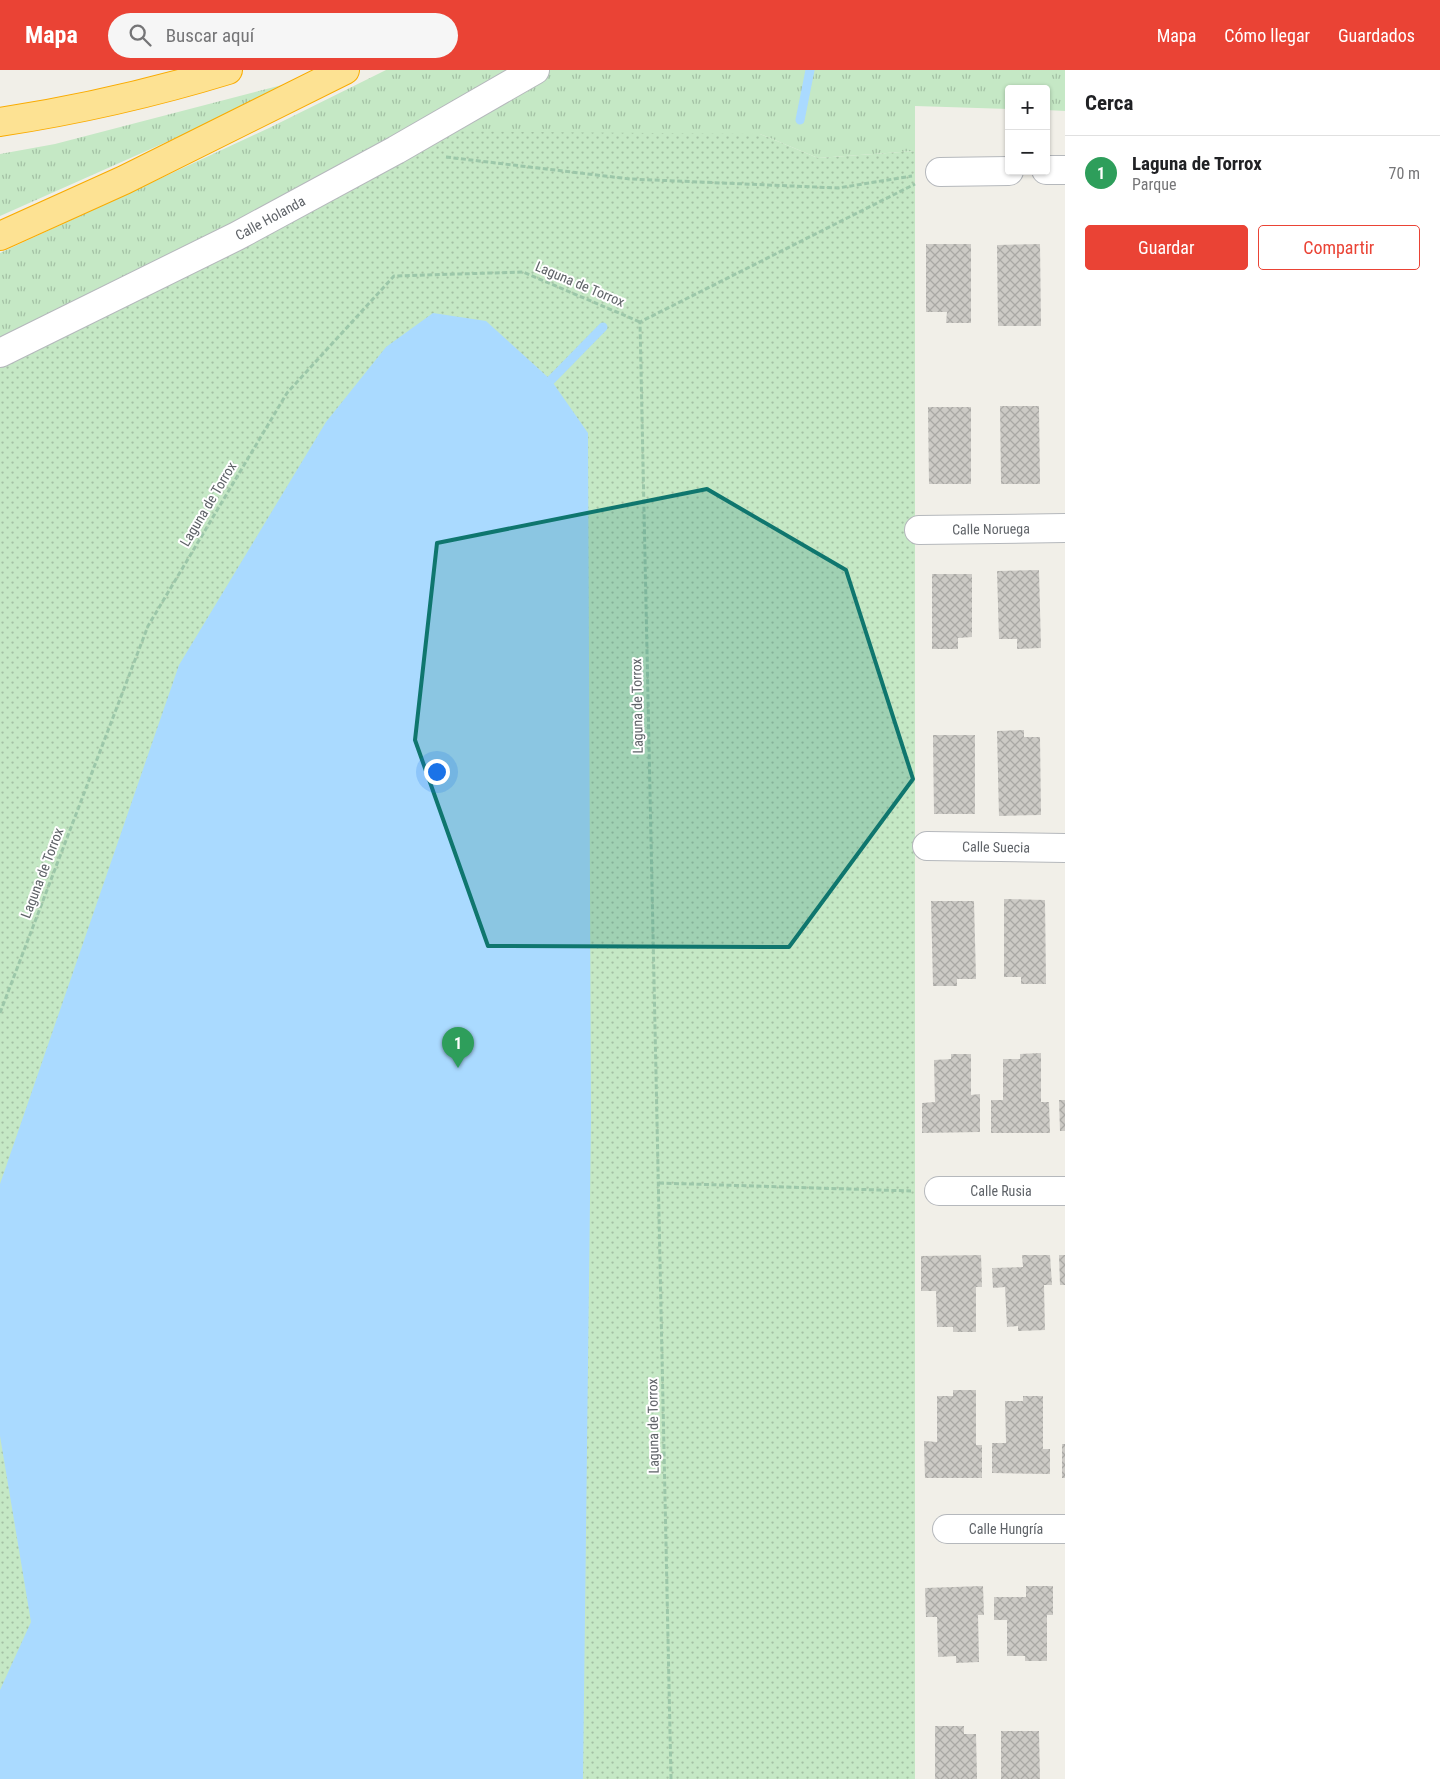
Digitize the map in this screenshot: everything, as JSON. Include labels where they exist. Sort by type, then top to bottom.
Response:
[{"type":"highway","points":[[0,122],[54,114],[166,89],[228,70]]},
{"type":"highway","points":[[0,236],[124,180],[346,70]]},
{"type":"street","name":"Calle Holanda","points":[[0,353],[237,236],[396,150],[534,70]]},
{"type":"street","points":[[940,172],[1005,170]]},
{"type":"street","points":[[1050,170],[1065,170]]},
{"type":"street","name":"Calle Noruega","points":[[919,530],[1065,528]]},
{"type":"street","name":"Calle Suecia","points":[[927,846],[1065,848]]},
{"type":"street","name":"Calle Rusia","points":[[939,1192],[1065,1191]]},
{"type":"street","name":"Calle Hungría","points":[[946,1529],[1065,1529]]},
{"type":"path","points":[[445,156],[630,179],[838,188],[940,172]]},
{"type":"path","points":[[640,322],[940,172]]},
{"type":"path","name":"Laguna de Torrox","points":[[0,1013],[148,626],[287,393],[394,276],[523,272],[640,322],[671,1779]]},
{"type":"path","points":[[659,1183],[939,1192]]},
{"type":"highlighted area","points":[[707,489],[846,570],[913,779],[789,947],[488,946],[415,740],[437,543]]},
{"type":"green space","points":[[386,70],[1065,70],[1065,111],[1050,110],[1050,85],[1005,85],[1005,109],[915,106],[915,151],[818,158],[760,134],[0,358],[0,253],[269,128]]},
{"type":"green space","points":[[282,85],[189,132],[0,216],[0,154],[55,144]]},
{"type":"green space","points":[[438,131],[760,134],[818,158],[915,151],[915,1779],[0,1779],[0,358]]},
{"type":"water","points":[[433,313],[486,321],[551,380],[588,433],[591,1117],[583,1779],[0,1779],[0,1690],[31,1622],[0,1436],[0,1184],[179,665],[326,422],[386,347]]},
{"type":"building","points":[[926,244],[971,244],[971,323],[946,323],[947,312],[926,312]]},
{"type":"building","points":[[1040,244],[1041,326],[998,326],[997,245]]},
{"type":"building","points":[[1000,406],[1039,406],[1040,484],[1001,484]]},
{"type":"building","points":[[928,407],[971,407],[971,484],[929,484]]},
{"type":"building","points":[[1039,570],[1041,648],[1017,649],[1017,639],[999,639],[997,571]]},
{"type":"building","points":[[932,574],[972,574],[972,637],[958,638],[958,649],[932,649]]},
{"type":"building","points":[[1024,730],[1024,737],[1040,737],[1041,815],[999,816],[997,731]]},
{"type":"building","points":[[933,735],[975,735],[975,814],[934,814]]},
{"type":"building","points":[[1004,899],[1045,900],[1046,984],[1021,984],[1021,977],[1004,977]]},
{"type":"building","points":[[931,901],[974,901],[976,979],[957,979],[957,986],[933,986]]},
{"type":"building","points":[[1041,1053],[1041,1102],[1049,1102],[1050,1133],[991,1133],[991,1100],[1003,1100],[1003,1059],[1020,1059],[1020,1054]]},
{"type":"building","points":[[951,1054],[971,1054],[971,1095],[980,1094],[980,1132],[922,1133],[922,1103],[935,1102],[934,1060],[951,1059]]},
{"type":"building","points":[[1059,1100],[1065,1100],[1065,1131],[1060,1131]]},
{"type":"building","points":[[981,1255],[982,1287],[976,1287],[976,1332],[953,1332],[953,1327],[937,1327],[936,1291],[921,1291],[921,1256]]},
{"type":"building","points":[[1022,1255],[1050,1255],[1052,1285],[1044,1285],[1045,1330],[1018,1331],[1018,1326],[1007,1327],[1005,1287],[993,1288],[992,1268],[1023,1267]]},
{"type":"building","points":[[1059,1255],[1065,1255],[1065,1285],[1060,1285]]},
{"type":"building","points":[[953,1390],[976,1390],[976,1445],[982,1445],[982,1478],[925,1478],[924,1441],[937,1442],[937,1396],[953,1396]]},
{"type":"building","points":[[1023,1396],[1043,1396],[1043,1449],[1050,1449],[1050,1474],[992,1473],[992,1443],[1006,1443],[1005,1401],[1023,1401]]},
{"type":"building","points":[[1062,1444],[1065,1444],[1065,1478],[1062,1478]]},
{"type":"building","points":[[983,1586],[984,1615],[978,1615],[979,1662],[956,1663],[956,1656],[938,1657],[937,1617],[926,1617],[925,1588]]},
{"type":"building","points":[[1026,1586],[1053,1586],[1053,1615],[1047,1615],[1047,1661],[1025,1661],[1025,1656],[1007,1656],[1007,1620],[994,1620],[994,1597],[1026,1597]]},
{"type":"building","points":[[935,1726],[964,1726],[964,1734],[976,1734],[977,1779],[935,1779]]},
{"type":"building","points":[[1001,1731],[1039,1731],[1040,1779],[1001,1779]]},
{"type":"waterway","points":[[800,120],[810,70]]},
{"type":"waterway","points":[[551,380],[603,327]]},
{"type":"place","name":"Laguna de Torrox","points":[[458,1068]]}]
